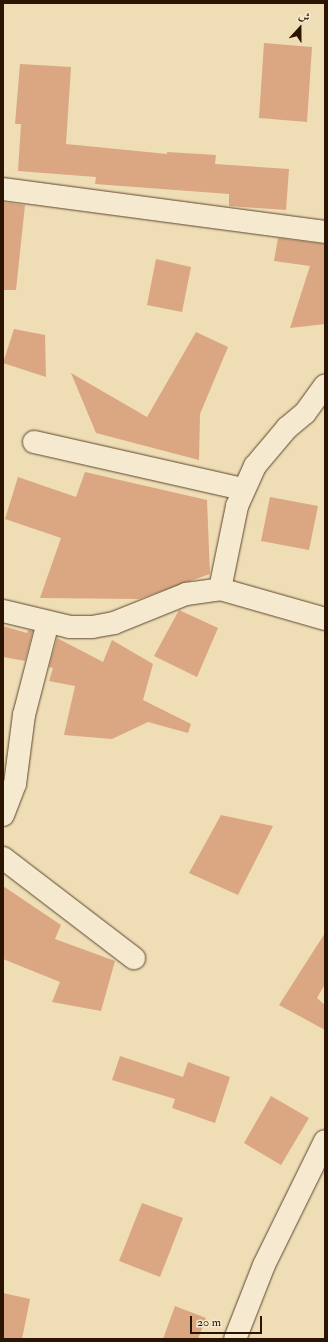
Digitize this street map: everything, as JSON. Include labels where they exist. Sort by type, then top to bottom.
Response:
[{"type":"street","points":[[3,189],[325,232]]},
{"type":"street","points":[[220,589],[243,489],[255,466],[270,446],[305,413],[325,385]]},
{"type":"street","points":[[34,442],[243,489]]},
{"type":"street","points":[[3,611],[70,627],[92,627],[114,624],[175,598],[220,589],[325,619]]},
{"type":"street","points":[[3,815],[15,784],[24,715],[48,622]]},
{"type":"street","points":[[3,858],[134,958]]},
{"type":"street","points":[[234,1339],[264,1265],[325,1141]]},
{"type":"building","points":[[264,43],[312,47],[307,122],[259,118]]},
{"type":"building","points":[[20,64],[71,67],[66,144],[167,154],[167,152],[216,155],[215,164],[289,169],[286,210],[229,206],[229,194],[95,184],[96,177],[18,171],[21,124],[15,124]]},
{"type":"building","points":[[3,202],[25,205],[16,290],[3,290]]},
{"type":"building","points":[[278,238],[325,244],[325,324],[290,328],[310,266],[274,261]]},
{"type":"building","points":[[156,259],[191,267],[182,312],[147,305]]},
{"type":"building","points":[[14,329],[45,335],[46,377],[3,363]]},
{"type":"building","points":[[196,332],[228,347],[200,414],[199,460],[96,433],[71,373],[147,417]]},
{"type":"building","points":[[85,472],[207,500],[210,574],[139,599],[40,598],[61,538],[5,519],[18,477],[76,497]]},
{"type":"building","points":[[270,497],[318,506],[309,550],[261,541]]},
{"type":"building","points":[[179,610],[218,628],[197,677],[154,656]]},
{"type":"building","points":[[3,626],[27,633],[28,630],[33,631],[25,661],[3,657]]},
{"type":"building","points":[[57,638],[103,662],[112,640],[153,664],[143,700],[191,724],[188,733],[148,722],[112,739],[64,735],[75,686],[49,681],[53,668],[49,667]]},
{"type":"building","points":[[221,815],[273,826],[238,895],[189,873]]},
{"type":"building","points":[[3,886],[61,925],[55,939],[115,961],[101,1011],[52,1002],[60,982],[3,959]]},
{"type":"building","points":[[325,933],[325,984],[317,998],[325,1005],[325,1030],[279,1005]]},
{"type":"building","points":[[120,1056],[183,1077],[188,1062],[230,1077],[215,1123],[172,1108],[175,1099],[112,1080]]},
{"type":"building","points":[[271,1096],[309,1118],[281,1165],[244,1143]]},
{"type":"building","points":[[142,1203],[183,1218],[160,1277],[119,1261]]},
{"type":"building","points":[[3,1293],[30,1299],[22,1339],[3,1339]]},
{"type":"building","points":[[175,1306],[206,1318],[198,1339],[163,1339]]}]
